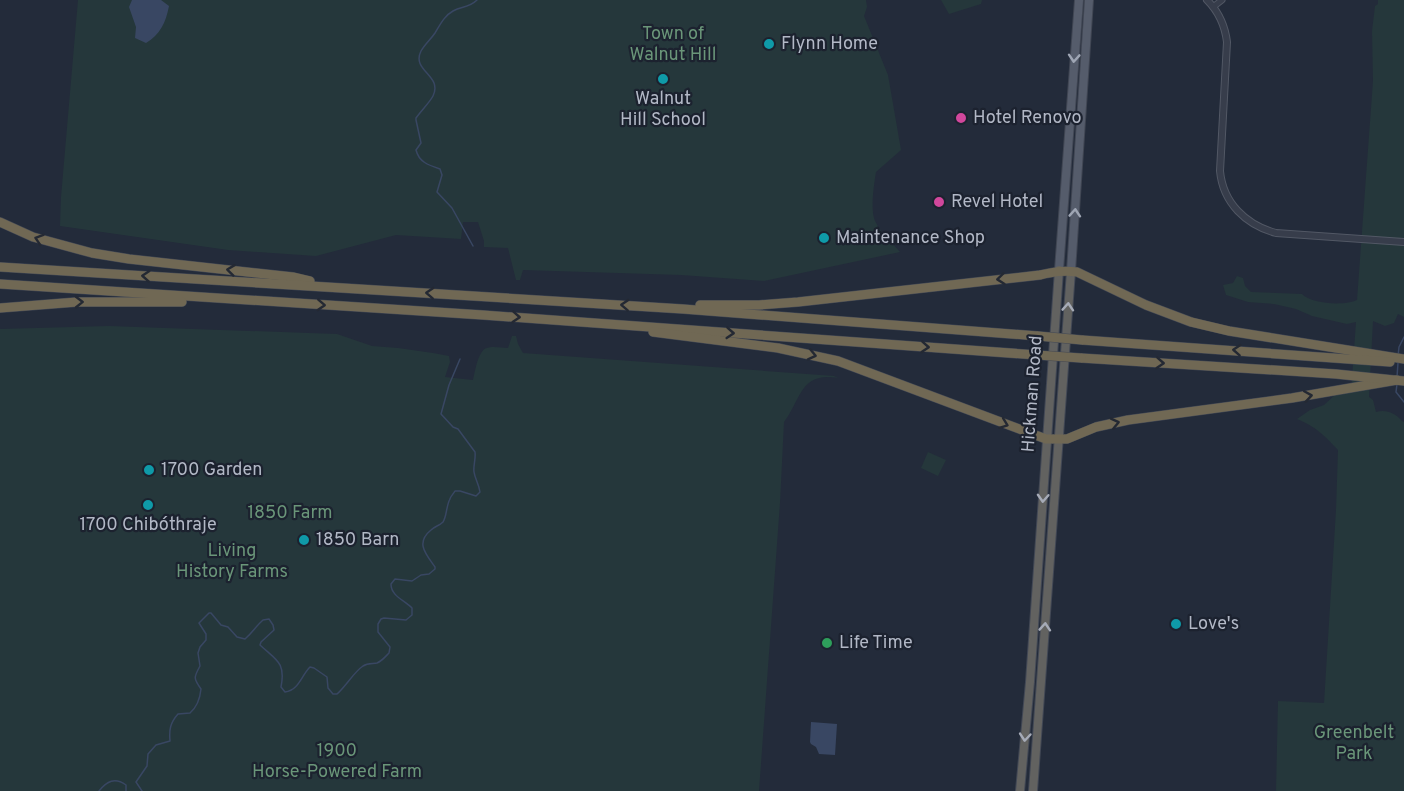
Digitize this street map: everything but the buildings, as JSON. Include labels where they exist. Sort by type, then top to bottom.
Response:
[{"type":"highway","points":[[0,222],[33,237],[92,253],[293,277],[351,288]]},
{"type":"highway","points":[[0,267],[683,309],[1082,340],[1404,361]]},
{"type":"highway","points":[[683,309],[705,304],[759,305],[798,302],[1040,275],[1059,270],[1077,272],[1146,305],[1191,322],[1228,331],[1404,361]]},
{"type":"highway","name":"Hickman Road","points":[[1020,791],[1059,270]]},
{"type":"highway","name":"Hickman Road","points":[[1033,791],[1071,271]]},
{"type":"highway","points":[[0,284],[588,322],[1336,374],[1401,381]]},
{"type":"highway","points":[[0,308],[76,302],[263,301]]},
{"type":"highway","points":[[588,322],[674,336],[778,348],[838,361],[1046,439],[1059,440],[1128,420],[1292,399],[1401,381]]},
{"type":"main road","name":"Hickman Road","points":[[1059,270],[1079,0]]},
{"type":"main road","name":"Hickman Road","points":[[1071,271],[1089,0]]},
{"type":"street","points":[[1207,0],[1224,26],[1227,42],[1220,171],[1224,191],[1234,207],[1259,227],[1276,233],[1404,242]]},
{"type":"street","points":[[1213,7],[1222,0]]},
{"type":"green space","name":"Town of Walnut Hill","points":[[78,0],[866,0],[867,7],[864,16],[888,75],[901,150],[876,172],[873,210],[880,230],[900,252],[764,281],[681,275],[523,270],[520,280],[516,280],[508,248],[484,247],[478,222],[463,222],[461,239],[396,235],[316,256],[228,250],[60,226]]},
{"type":"green space","points":[[941,0],[982,0],[981,4],[949,14]]},
{"type":"green space","name":"Greenbelt Park","points":[[1378,0],[1404,0],[1404,317],[1398,314],[1394,323],[1385,326],[1373,321],[1369,397],[1373,400],[1376,412],[1390,412],[1404,422],[1404,791],[1276,791],[1278,701],[1324,703],[1336,510],[1338,450],[1319,432],[1297,419],[1310,410],[1324,405],[1339,391],[1351,393],[1356,322],[1347,324],[1274,304],[1248,302],[1226,295],[1223,285],[1233,283],[1237,276],[1243,278],[1245,286],[1251,292],[1302,294],[1313,300],[1328,303],[1357,300],[1373,81],[1372,31],[1375,6]]},
{"type":"green space","name":"Living History Farms","points":[[109,326],[337,334],[372,346],[449,356],[450,362],[445,377],[473,380],[481,353],[492,347],[508,348],[512,336],[516,336],[523,353],[838,378],[825,377],[809,383],[803,389],[784,422],[759,791],[0,791],[0,329]]},
{"type":"green space","points":[[928,452],[946,460],[938,476],[921,468]]},
{"type":"water","points":[[132,0],[161,0],[169,6],[162,28],[146,43],[135,38],[136,27],[129,7]]},
{"type":"water","points":[[811,722],[837,724],[835,755],[819,754],[816,747],[811,744]]},
{"type":"waterway","points":[[473,246],[452,208],[437,192],[442,175],[440,169],[425,162],[417,154],[416,150],[421,143],[416,118],[432,98],[435,89],[434,83],[420,64],[421,51],[447,15],[477,0]]},
{"type":"waterway","points":[[1398,356],[1404,337]]},
{"type":"waterway","points":[[142,791],[136,782],[147,766],[148,754],[156,745],[170,741],[171,727],[175,717],[178,714],[190,713],[199,699],[201,689],[195,678],[200,666],[198,653],[206,640],[206,634],[199,623],[209,613],[237,637],[245,639],[263,620],[269,619],[274,630],[260,645],[275,658],[281,667],[281,687],[285,692],[294,689],[310,667],[327,677],[328,688],[333,694],[337,694],[363,666],[379,662],[389,653],[390,647],[378,632],[381,619],[406,620],[412,615],[412,608],[393,592],[391,584],[395,579],[412,581],[435,569],[424,548],[426,535],[443,522],[455,491],[476,496],[480,492],[474,472],[475,452],[458,429],[453,427],[441,414],[449,385],[460,359]]},
{"type":"waterway","points":[[1397,377],[1398,363]]},
{"type":"waterway","points":[[1397,384],[1396,392],[1404,402]]},
{"type":"waterway","points":[[99,791],[108,783],[115,781],[126,785],[126,791]]},
{"type":"place","name":"Flynn Home","points":[[769,44]]},
{"type":"place","name":"Walnut Hill School","points":[[663,79]]},
{"type":"place","name":"Hotel Renovo","points":[[961,118]]},
{"type":"place","name":"Revel Hotel","points":[[939,202]]},
{"type":"place","name":"Maintenance Shop","points":[[824,238]]},
{"type":"place","name":"1700 Garden","points":[[149,470]]},
{"type":"place","name":"1700 Chibóthraje","points":[[148,505]]},
{"type":"place","name":"1850 Barn","points":[[304,540]]},
{"type":"place","name":"Love's","points":[[1176,624]]},
{"type":"place","name":"Life Time","points":[[827,643]]},
{"type":"park label","name":"1850 Farm","points":[[290,513]]},
{"type":"park label","name":"1900 Horse-Powered Farm","points":[[337,762]]}]
